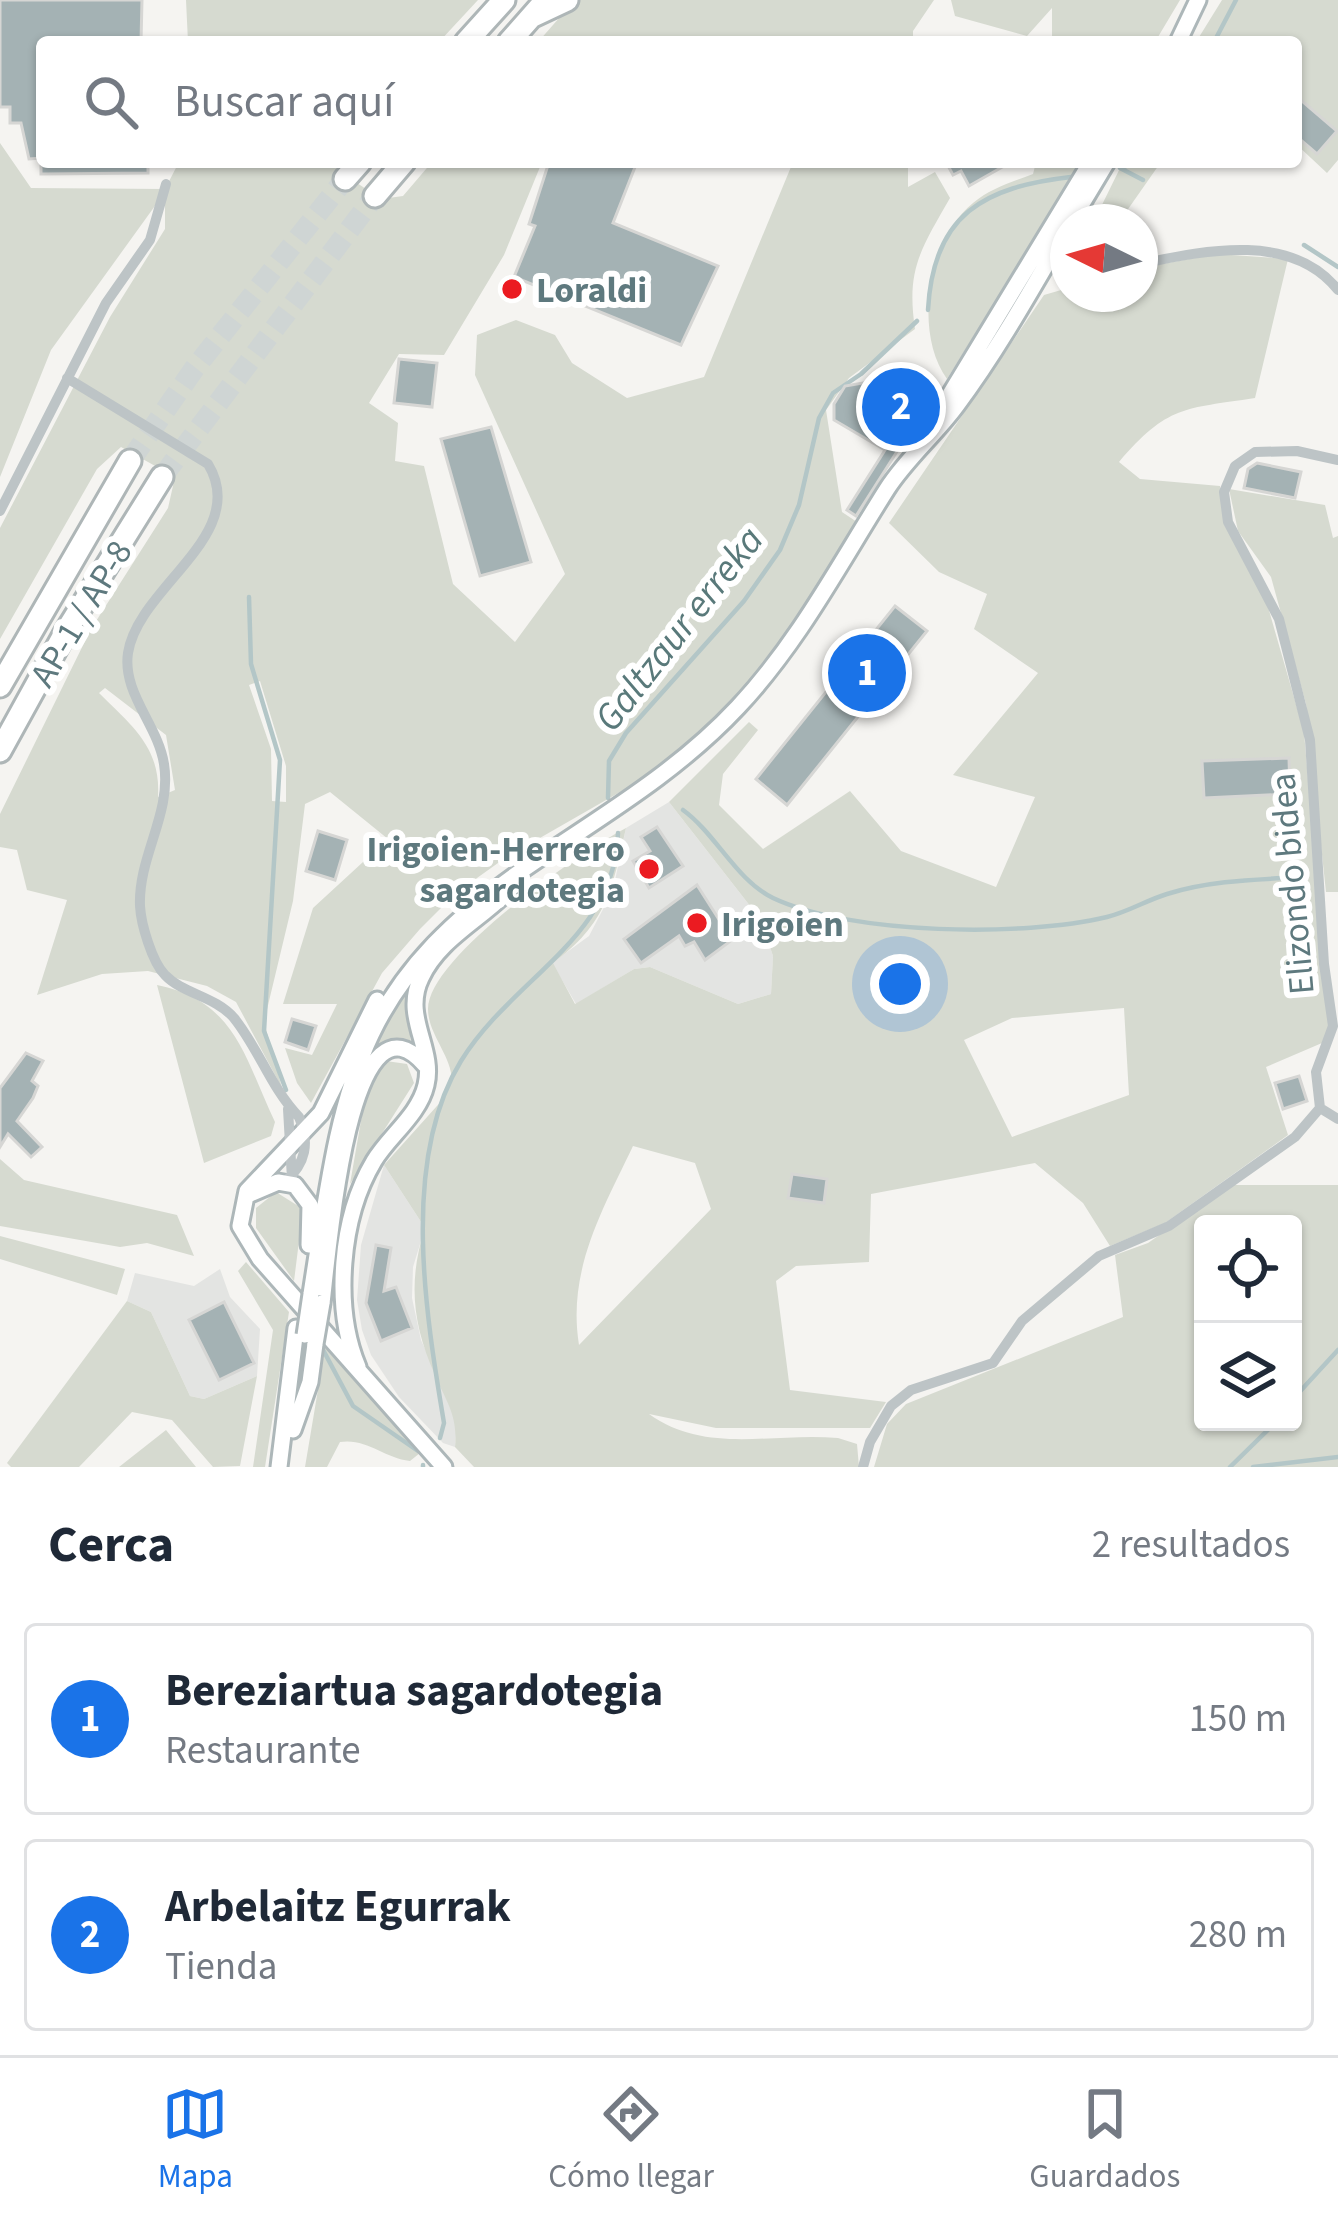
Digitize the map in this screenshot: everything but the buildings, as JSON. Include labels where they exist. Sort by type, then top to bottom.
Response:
[{"type":"highway","points":[[471,36],[504,0]]},
{"type":"highway","points":[[514,36],[539,8],[567,0]]},
{"type":"highway","points":[[375,196],[399,168]]},
{"type":"highway","name":"AP-1 / AP-8","points":[[0,686],[130,461]]},
{"type":"highway","name":"AP-1 / AP-8","points":[[0,751],[65,632],[162,477]]},
{"type":"street","points":[[1171,36],[1194,5]]},
{"type":"street","points":[[1181,36],[1194,5]]},
{"type":"street","points":[[327,1334],[310,1299],[245,1238],[240,1220],[253,1183],[321,1113],[362,1026],[394,974],[424,940],[649,786],[742,703],[781,658],[1096,168]]},
{"type":"street","points":[[1078,204],[1097,168]]},
{"type":"street","points":[[0,511],[106,303],[150,240],[166,184]]},
{"type":"street","points":[[967,365],[982,351],[1050,241]]},
{"type":"street","points":[[1158,261],[1222,249],[1276,254],[1304,260],[1338,290]]},
{"type":"street","points":[[919,448],[968,390],[1050,253]]},
{"type":"street","points":[[67,378],[214,472],[218,499],[209,531],[147,607],[128,651],[126,676],[155,730],[166,795],[143,868],[140,909],[165,975],[214,1000],[233,1017],[305,1132],[304,1157],[290,1182]]},
{"type":"street","name":"Elizondo bidea","points":[[1320,1108],[1316,1072],[1334,1026],[1324,964],[1310,740],[1279,619],[1228,522],[1223,491],[1235,466],[1255,452],[1298,451],[1338,460]]},
{"type":"street","points":[[283,1467],[327,1334],[366,1176],[423,1094],[427,1068],[413,1020],[422,976],[524,869]]},
{"type":"street","points":[[444,1467],[327,1334],[310,1299],[338,1125],[356,1068],[397,987],[449,926]]},
{"type":"street","points":[[310,1299],[362,1078],[374,1057],[388,1049],[410,1052],[427,1068]]},
{"type":"street","points":[[290,1108],[321,1113]]},
{"type":"street","points":[[290,1108],[290,1182],[310,1205],[310,1299],[327,1334],[379,1394]]},
{"type":"street","points":[[863,1467],[869,1442],[891,1406],[911,1390],[993,1364],[1022,1321],[1099,1256],[1169,1226],[1294,1137],[1320,1108],[1338,1119]]},
{"type":"street","points":[[244,1201],[260,1187],[290,1182]]},
{"type":"street","points":[[283,1467],[327,1334],[342,1307],[346,1266]]},
{"type":"street","points":[[323,1322],[342,1307]]},
{"type":"shaded area","points":[[186,0],[478,0],[445,36],[188,36]]},
{"type":"shaded area","points":[[575,0],[934,0],[913,36],[543,36]]},
{"type":"shaded area","points":[[951,0],[1180,0],[1159,36],[1052,36],[1052,8],[1027,36],[955,16]]},
{"type":"shaded area","points":[[1222,0],[1338,0],[1338,160],[1327,173],[1302,150],[1302,36],[1200,36]]},
{"type":"shaded area","points":[[0,143],[31,188],[165,189],[176,168],[336,168],[381,199],[403,196],[427,168],[540,168],[504,255],[444,355],[399,354],[369,403],[398,423],[395,461],[424,466],[453,584],[515,642],[565,574],[475,375],[477,335],[516,320],[555,335],[572,363],[627,398],[704,377],[791,168],[908,168],[908,187],[935,172],[950,198],[918,260],[913,290],[915,329],[849,378],[826,410],[842,512],[860,524],[789,632],[715,722],[641,780],[505,858],[456,893],[382,973],[311,1103],[297,1083],[285,1048],[312,1055],[337,1004],[283,1004],[313,908],[388,839],[330,792],[305,804],[293,901],[264,1022],[282,1088],[236,1002],[207,986],[148,971],[102,974],[37,995],[67,900],[27,890],[17,850],[0,847],[0,814],[91,629],[168,508],[175,477],[121,447],[97,469],[0,639],[0,528],[110,317],[165,229],[165,192],[51,350],[0,477]],"holes":[[[260,681],[286,766],[286,802],[272,801],[271,749],[249,685]],[[105,688],[166,735],[175,790],[158,797],[149,751],[99,693]]]},
{"type":"shaded area","points":[[1034,168],[1078,168],[1056,204],[1050,204],[1050,213],[947,379],[930,337],[930,287],[936,262],[958,219],[994,189],[1033,174]]},
{"type":"shaded area","points":[[1120,168],[1157,168],[1132,204],[1102,204]]},
{"type":"shaded area","points":[[1217,254],[1288,259],[1255,398],[1179,413],[1151,430],[1119,462],[1140,479],[1220,486],[1224,524],[1266,600],[1304,732],[1329,1025],[1322,1043],[1266,1067],[1288,1135],[1165,1223],[1110,1246],[1083,1203],[1035,1163],[871,1194],[869,1262],[796,1266],[776,1281],[790,1390],[886,1402],[870,1428],[716,1428],[649,1414],[671,1427],[716,1438],[838,1438],[857,1444],[859,1467],[474,1467],[455,1447],[453,1418],[417,1320],[416,1266],[425,1228],[384,1165],[445,1097],[452,1080],[429,1018],[435,987],[453,962],[510,908],[626,828],[596,920],[553,963],[575,1004],[634,969],[650,967],[738,1004],[771,994],[773,956],[761,920],[669,802],[749,722],[758,730],[723,774],[719,805],[763,849],[850,791],[901,851],[996,887],[1035,797],[953,775],[1038,673],[974,629],[987,594],[939,572],[889,523],[1044,295],[1050,293],[1050,312],[1158,312],[1158,265]],"holes":[[[1124,1008],[1129,1095],[1012,1137],[964,1040],[1012,1018]],[[633,1146],[695,1163],[711,1209],[579,1345],[578,1292],[583,1267],[599,1218]]]},
{"type":"shaded area","points":[[1229,489],[1325,505],[1333,538],[1338,536],[1338,892],[1326,892],[1306,704],[1271,577],[1238,531]]},
{"type":"shaded area","points":[[669,802],[761,920],[773,956],[771,994],[738,1004],[650,967],[634,969],[576,1004],[552,963],[589,936],[613,890],[626,828]]},
{"type":"shaded area","points":[[157,985],[204,1004],[234,1035],[275,1122],[271,1136],[204,1163]]},
{"type":"shaded area","points":[[405,992],[411,1043],[375,1046]]},
{"type":"shaded area","points":[[386,1061],[407,1064],[414,1083],[350,1184],[367,1086]]},
{"type":"shaded area","points":[[0,1159],[24,1180],[177,1215],[194,1256],[147,1243],[120,1247],[0,1226]]},
{"type":"shaded area","points":[[384,1165],[425,1228],[413,1267],[412,1298],[421,1340],[457,1418],[455,1447],[443,1443],[399,1397],[371,1355],[362,1330],[357,1300],[361,1245]]},
{"type":"shaded area","points":[[1231,1185],[1338,1185],[1338,1467],[874,1467],[887,1424],[906,1404],[1123,1317],[1115,1255],[1148,1243]]},
{"type":"shaded area","points":[[276,1192],[303,1209],[294,1281],[256,1228],[256,1208]]},
{"type":"shaded area","points":[[0,1236],[125,1269],[117,1295],[0,1259]]},
{"type":"shaded area","points":[[246,1262],[289,1312],[265,1467],[253,1467],[273,1330],[238,1271]]},
{"type":"shaded area","points":[[220,1269],[230,1297],[260,1329],[257,1376],[204,1399],[190,1396],[151,1312],[127,1301],[135,1273],[194,1286]]},
{"type":"shaded area","points":[[127,1301],[151,1312],[190,1396],[204,1399],[257,1376],[240,1466],[213,1467],[172,1420],[132,1412],[79,1467],[11,1467],[7,1463]]},
{"type":"shaded area","points":[[325,1348],[420,1453],[410,1461],[359,1443],[340,1442],[327,1467],[305,1467]]},
{"type":"shaded area","points":[[166,1430],[196,1467],[119,1467]]},
{"type":"waterway","name":"Galtzaur erreka","points":[[1217,36],[1236,0]]},
{"type":"waterway","points":[[1120,168],[1143,180]]},
{"type":"waterway","name":"Galtzaur erreka","points":[[928,310],[940,250],[969,211],[1013,188],[1071,177]]},
{"type":"waterway","points":[[1304,245],[1338,267]]},
{"type":"waterway","name":"Galtzaur erreka","points":[[608,798],[609,761],[626,733],[744,601],[780,550],[799,505],[819,418],[833,393],[861,374],[917,321]]},
{"type":"waterway","points":[[249,597],[251,664],[280,760],[264,1031],[286,1090]]},
{"type":"waterway","points":[[683,810],[748,880],[773,898],[806,910],[891,926],[985,930],[1072,923],[1115,915],[1196,887],[1284,878]]},
{"type":"waterway","name":"Galtzaur erreka","points":[[440,1438],[444,1423],[430,1335],[423,1239],[430,1144],[442,1101],[461,1061],[483,1031],[581,930],[600,902],[613,870],[618,833]]},
{"type":"waterway","points":[[321,1346],[353,1406],[418,1451]]},
{"type":"waterway","points":[[1302,1389],[1338,1350]]},
{"type":"waterway","points":[[1230,1467],[1267,1431]]},
{"type":"waterway","points":[[1253,1467],[1338,1457]]},
{"type":"tunnel","points":[[130,461],[194,369],[345,179]]},
{"type":"tunnel","points":[[162,477],[375,196]]},
{"type":"place","name":"Loraldi","points":[[512,289]]},
{"type":"place","name":"Arbelaitz Egurrak","points":[[901,407]]},
{"type":"place","name":"Bereziartua sagardotegia","points":[[867,673]]},
{"type":"place","name":"Irigoien-Herrero sagardotegia","points":[[649,869]]},
{"type":"place","name":"Irigoien","points":[[697,923]]}]
